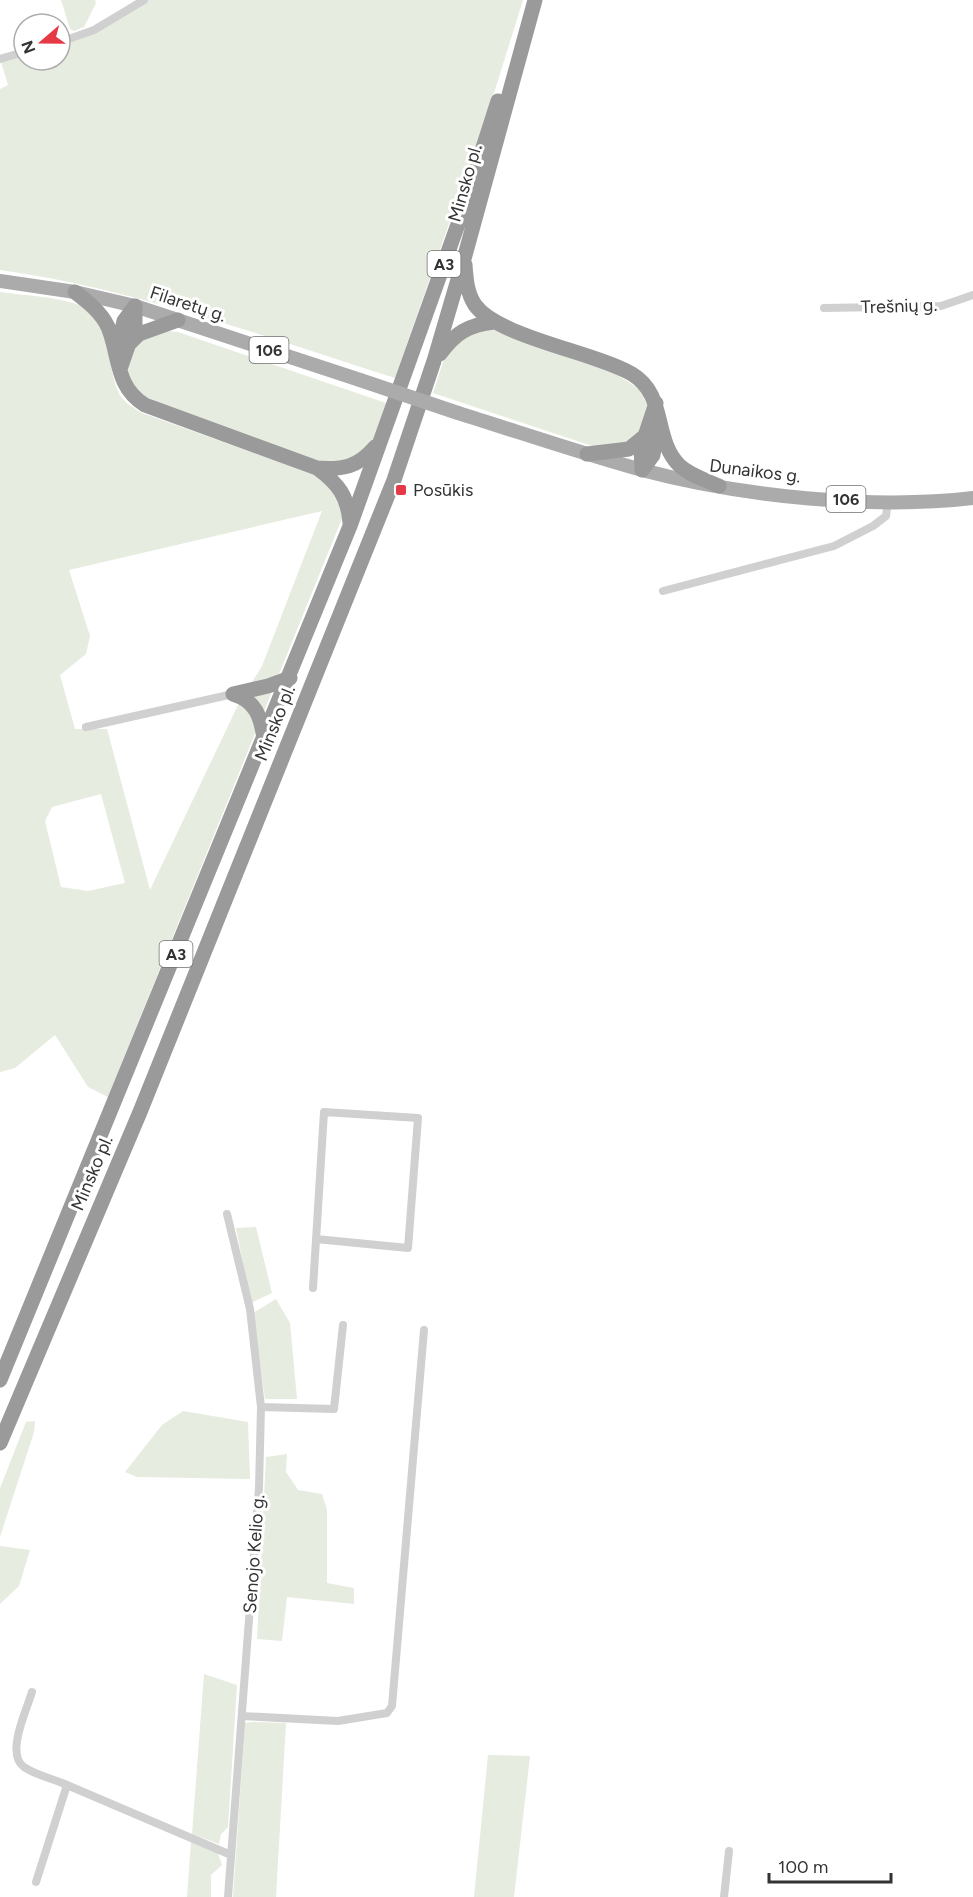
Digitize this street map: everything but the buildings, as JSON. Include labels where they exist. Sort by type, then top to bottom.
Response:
[{"type":"highway","name":"Minsko pl.","points":[[0,1443],[140,1112],[394,480],[434,361],[464,259],[533,0]]},
{"type":"highway","name":"Minsko pl.","points":[[0,1380],[290,678],[350,526],[462,213],[533,0]]},
{"type":"highway","points":[[464,259],[469,293],[482,313],[494,322],[630,373],[645,384],[658,409],[668,446],[677,464],[686,471],[719,486]]},
{"type":"highway","points":[[75,292],[88,302],[104,320],[123,350]]},
{"type":"highway","points":[[135,306],[124,321],[123,350],[119,372],[125,388],[145,405],[317,468],[338,469],[353,466],[362,461],[381,440]]},
{"type":"highway","points":[[123,350],[139,334],[178,320]]},
{"type":"highway","points":[[434,361],[459,332],[473,325],[494,322]]},
{"type":"highway","points":[[642,470],[640,456],[646,435],[658,409]]},
{"type":"highway","points":[[642,470],[653,455],[658,409]]},
{"type":"highway","points":[[587,453],[629,448],[646,435]]},
{"type":"highway","points":[[317,468],[342,491],[346,499],[350,526]]},
{"type":"highway","points":[[233,694],[290,678]]},
{"type":"highway","points":[[233,694],[250,701],[259,714],[264,740]]},
{"type":"main road","name":"Filaretų g.","points":[[0,281],[75,292],[135,306],[587,453]]},
{"type":"main road","name":"106","points":[[587,453],[642,470]]},
{"type":"main road","name":"Dunaikos g.","points":[[642,470],[719,486],[812,497],[888,501],[973,498]]},
{"type":"street","points":[[72,38],[94,30],[144,0]]},
{"type":"street","name":"Trešnių g.","points":[[824,308],[940,306],[973,295]]},
{"type":"street","points":[[663,591],[834,546],[873,526],[886,516],[888,501]]},
{"type":"street","points":[[86,727],[233,694]]},
{"type":"street","points":[[313,1288],[316,1239],[324,1112],[418,1118],[408,1248],[316,1239]]},
{"type":"street","name":"Senojo Kelio g.","points":[[227,1214],[250,1310],[261,1407],[259,1487],[228,1897]]},
{"type":"street","points":[[261,1407],[334,1410],[343,1325]]},
{"type":"street","points":[[242,1716],[338,1721],[387,1713],[392,1706],[424,1330]]},
{"type":"street","points":[[32,1692],[16,1744],[18,1760],[23,1767],[231,1855]]},
{"type":"street","points":[[36,1882],[67,1785]]},
{"type":"street","points":[[724,1897],[729,1851]]},
{"type":"shaded area","points":[[61,0],[95,0],[96,3],[84,27],[74,31],[72,30],[72,12],[65,12]]},
{"type":"shaded area","points":[[149,0],[523,0],[489,109],[395,378],[150,302],[51,278],[0,270],[0,89],[8,85],[1,62],[12,59],[12,72],[72,72],[72,40],[102,29]]},
{"type":"shaded area","points":[[0,292],[62,300],[82,306],[92,312],[100,322],[104,334],[117,389],[129,405],[142,413],[321,477],[337,490],[343,516],[108,1097],[88,1087],[55,1035],[15,1068],[0,1072]],"holes":[[[322,511],[262,666],[238,705],[150,890],[107,729],[75,729],[60,675],[86,654],[90,636],[69,570]],[[101,794],[125,883],[88,891],[61,887],[45,821],[52,807]]]},
{"type":"shaded area","points":[[493,329],[616,374],[639,389],[650,410],[637,440],[598,448],[433,393],[445,356],[463,334]]},
{"type":"shaded area","points":[[166,331],[178,332],[386,403],[373,442],[363,454],[354,459],[337,464],[325,464],[290,454],[228,431],[147,397],[132,385],[127,373],[128,360],[136,341]]},
{"type":"shaded area","points":[[256,1227],[272,1293],[251,1303],[236,1228]]},
{"type":"shaded area","points":[[276,1299],[290,1323],[297,1399],[265,1399],[253,1313]]},
{"type":"shaded area","points":[[183,1411],[248,1422],[250,1479],[137,1477],[125,1472],[162,1425]]},
{"type":"shaded area","points":[[35,1421],[34,1432],[0,1537],[0,1488],[26,1422]]},
{"type":"shaded area","points":[[287,1454],[286,1472],[298,1490],[322,1494],[327,1510],[327,1583],[354,1588],[354,1604],[287,1597],[282,1641],[257,1639],[266,1457]]},
{"type":"shaded area","points":[[0,1546],[30,1550],[19,1586],[0,1604]]},
{"type":"shaded area","points":[[204,1674],[237,1685],[228,1827],[221,1834],[219,1844],[192,1834]]},
{"type":"shaded area","points":[[245,1723],[286,1723],[276,1897],[233,1897]]},
{"type":"shaded area","points":[[488,1755],[530,1756],[514,1897],[474,1897]]},
{"type":"shaded area","points":[[191,1842],[218,1853],[222,1865],[211,1875],[211,1897],[187,1897]]},
{"type":"place","name":"Posūkis","points":[[401,490]]}]
